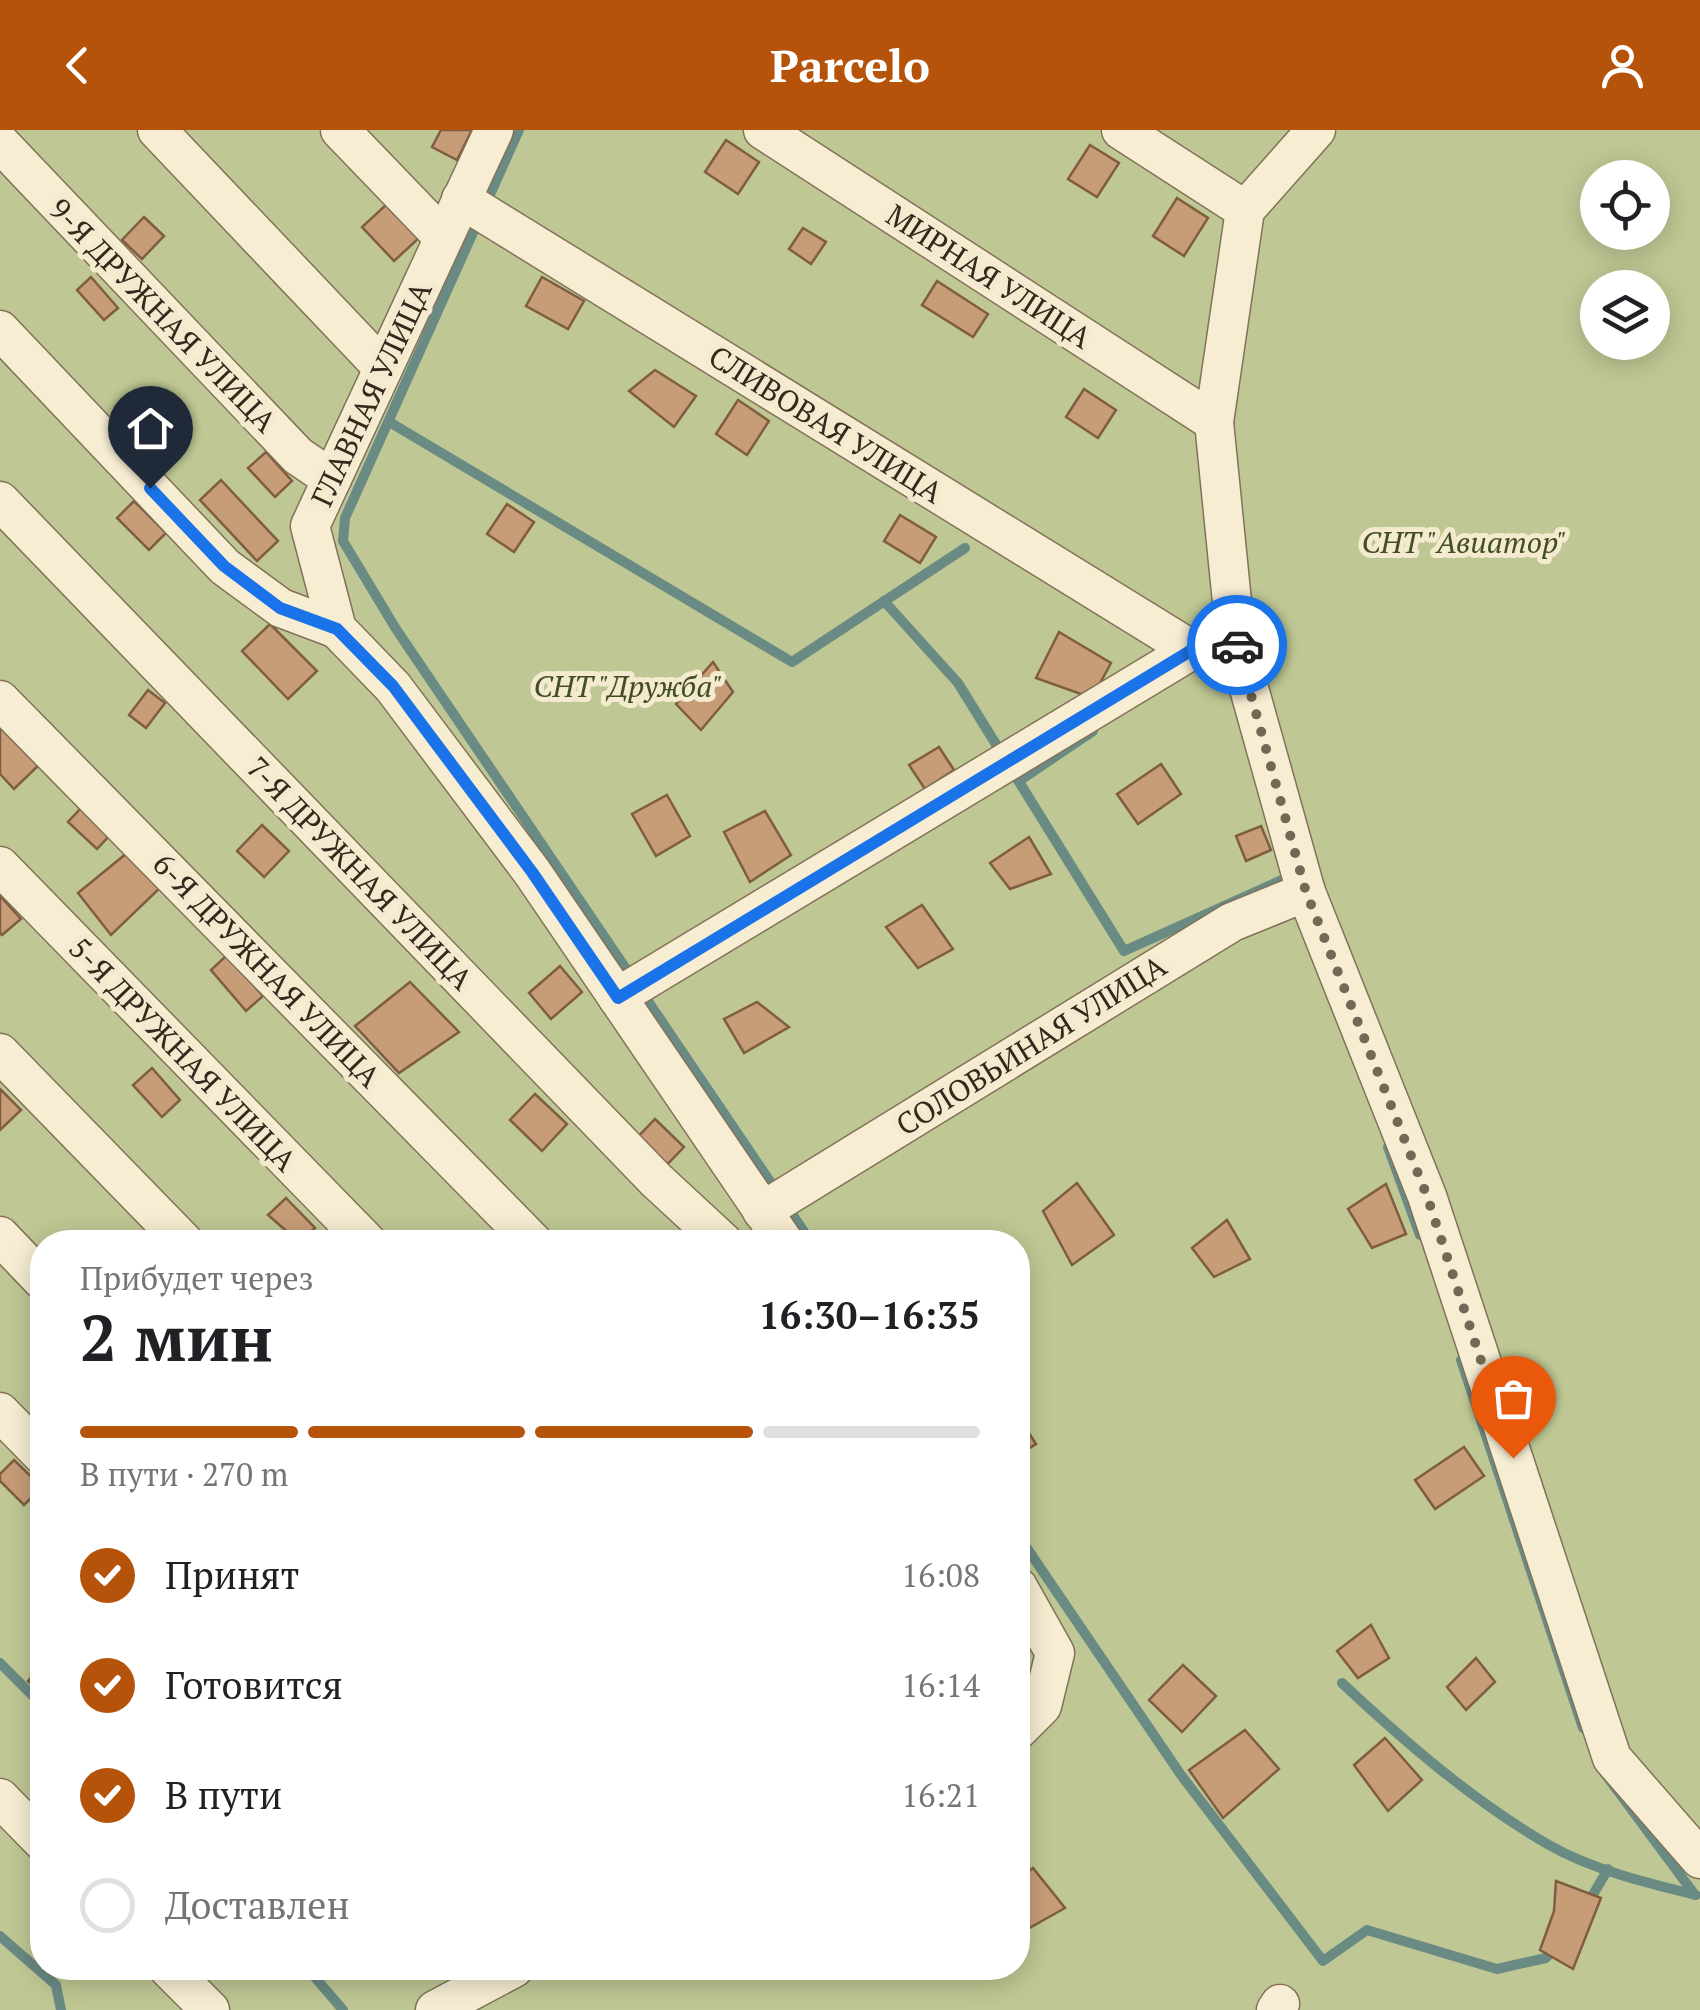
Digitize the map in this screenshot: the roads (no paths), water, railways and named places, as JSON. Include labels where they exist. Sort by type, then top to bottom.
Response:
[{"type":"lane","points":[[157,130],[383,368]]},
{"type":"lane","points":[[340,130],[444,237]]},
{"type":"lane","name":"ГЛАВНАЯ УЛИЦА","points":[[494,130],[310,526],[337,629],[393,686],[532,872],[776,1230]]},
{"type":"lane","name":"МИРНАЯ УЛИЦА","points":[[763,130],[1214,422]]},
{"type":"lane","points":[[1121,130],[1245,210]]},
{"type":"lane","points":[[1316,130],[1245,210],[1214,422],[1236,642],[1306,892],[1427,1196],[1612,1758],[1700,1859]]},
{"type":"lane","name":"9-Я ДРУЖНАЯ УЛИЦА","points":[[0,143],[298,456],[332,479]]},
{"type":"lane","name":"СЛИВОВАЯ УЛИЦА","points":[[461,199],[1192,650]]},
{"type":"lane","points":[[0,330],[224,566],[280,608],[337,629]]},
{"type":"lane","name":"7-Я ДРУЖНАЯ УЛИЦА","points":[[0,501],[656,1180],[709,1230]]},
{"type":"lane","points":[[618,998],[1192,650],[1236,642]]},
{"type":"lane","name":"6-Я ДРУЖНАЯ УЛИЦА","points":[[0,700],[521,1230]]},
{"type":"lane","name":"5-Я ДРУЖНАЯ УЛИЦА","points":[[0,866],[355,1230]]},
{"type":"lane","name":"СОЛОВЬИНАЯ УЛИЦА","points":[[762,1210],[1232,922],[1306,892]]},
{"type":"lane","points":[[0,1053],[172,1230]]},
{"type":"lane","points":[[0,1236],[30,1267]]},
{"type":"lane","points":[[0,1412],[30,1443]]},
{"type":"lane","points":[[1030,1608],[1055,1653],[1042,1706],[1030,1718]]},
{"type":"lane","points":[[0,1798],[30,1829]]},
{"type":"lane","points":[[180,1980],[210,2010]]},
{"type":"lane","points":[[435,2010],[473,1980]]},
{"type":"waterway","points":[[519,130],[345,518],[343,541],[396,629],[803,1230]]},
{"type":"waterway","points":[[391,423],[792,662],[965,548]]},
{"type":"waterway","points":[[884,601],[958,683],[1002,754]]},
{"type":"waterway","points":[[1019,781],[1093,731]]},
{"type":"waterway","points":[[1016,777],[1124,951],[1284,879]]},
{"type":"waterway","points":[[1388,1147],[1420,1235]]},
{"type":"waterway","points":[[1461,1360],[1583,1728]]},
{"type":"waterway","points":[[1030,1553],[1181,1775],[1323,1961],[1367,1930],[1497,1969],[1546,1958],[1556,1947]]},
{"type":"waterway","points":[[0,1663],[30,1693]]},
{"type":"waterway","points":[[1342,1683],[1441,1770],[1549,1845],[1602,1869],[1696,1895]]},
{"type":"waterway","points":[[1603,1771],[1695,1895]]},
{"type":"waterway","points":[[1587,1905],[1608,1869]]},
{"type":"waterway","points":[[0,1936],[30,1962]]},
{"type":"waterway","points":[[50,1980],[56,1985],[61,2010]]},
{"type":"waterway","points":[[317,1980],[343,2010]]},
{"type":"park label","name":"СНТ \"Авиатор\"","points":[[1464,542]]},
{"type":"park label","name":"СНТ \"Дружба\"","points":[[628,686]]}]
